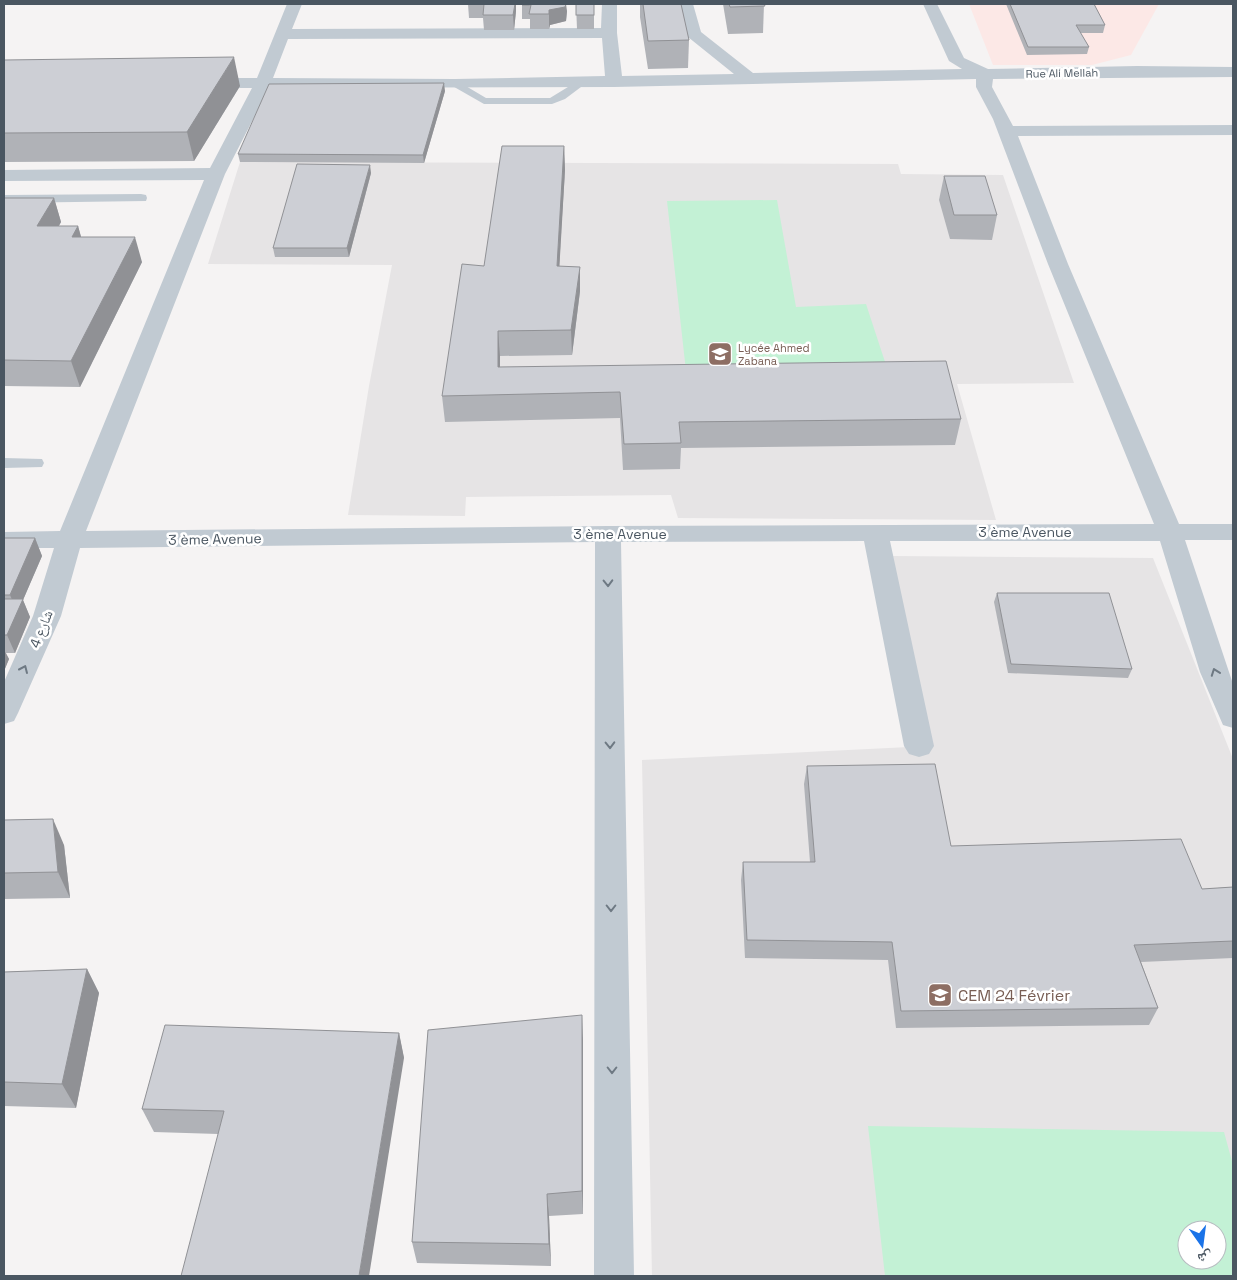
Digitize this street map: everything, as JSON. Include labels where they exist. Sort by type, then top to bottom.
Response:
[{"type":"street","name":"شارع 4","points":[[4,713],[48,616],[69,540],[216,174],[263,84],[294,4]]},
{"type":"street","points":[[610,4],[609,32],[614,82]]},
{"type":"street","points":[[686,4],[694,34],[749,78]]},
{"type":"street","name":"Rue Ali Mellah","points":[[930,4],[957,61],[985,74],[1137,71],[1233,72]]},
{"type":"street","points":[[282,34],[609,32]]},
{"type":"street","points":[[183,83],[455,84],[985,74],[984,87],[1007,131],[1058,264],[1170,532],[1214,672],[1233,717]]},
{"type":"street","points":[[1007,131],[1233,130]]},
{"type":"street","points":[[4,175],[216,174]]},
{"type":"street","name":"3 ème Avenue","points":[[4,540],[608,534],[1233,532]]},
{"type":"street","points":[[875,533],[919,746]]},
{"type":"street","points":[[608,534],[614,1276]]},
{"type":"lane","points":[[4,198],[141,198]]},
{"type":"lane","points":[[4,463],[36,463]]},
{"type":"shaded area","points":[[969,4],[1159,4],[1131,55],[1092,65],[993,65]]},
{"type":"shaded area","name":"Lycée Ahmed Zabana","points":[[240,162],[898,164],[901,174],[1003,175],[1074,383],[957,384],[996,520],[678,518],[671,495],[466,497],[465,516],[348,515],[369,386],[392,265],[208,264]]},
{"type":"shaded area","name":"CEM 24 Février","points":[[893,556],[1153,558],[1233,759],[1233,1276],[652,1276],[642,760],[909,747]]},
{"type":"green space","points":[[777,200],[796,307],[866,304],[887,368],[686,371],[667,201]]},
{"type":"green space","points":[[868,1126],[1224,1132],[1233,1165],[1233,1276],[885,1276]]},
{"type":"building","points":[[484,4],[515,4],[513,15],[483,15]]},
{"type":"building","points":[[522,4],[566,4],[565,7],[549,10],[549,14],[529,14],[531,5]]},
{"type":"building","points":[[576,4],[594,4],[594,15],[576,15]]},
{"type":"building","points":[[643,4],[681,4],[689,40],[648,41]]},
{"type":"building","points":[[729,4],[764,4],[765,6],[730,7]]},
{"type":"building","points":[[1010,4],[1094,4],[1105,25],[1076,25],[1089,47],[1028,47]]},
{"type":"building","points":[[234,57],[187,132],[4,133],[4,60]]},
{"type":"building","points":[[444,83],[423,155],[238,154],[269,84]]},
{"type":"building","points":[[502,146],[564,146],[557,266],[580,267],[571,330],[498,331],[498,367],[946,361],[961,419],[679,422],[681,443],[624,444],[620,392],[442,396],[462,264],[484,266]]},
{"type":"building","points":[[297,164],[370,165],[347,248],[273,248]]},
{"type":"building","points":[[944,176],[985,176],[997,215],[954,215]]},
{"type":"building","points":[[4,198],[54,198],[37,226],[78,226],[72,237],[135,237],[71,361],[4,360]]},
{"type":"building","points":[[4,538],[35,538],[10,595],[4,595]]},
{"type":"building","points":[[997,593],[1109,593],[1132,669],[1011,664]]},
{"type":"building","points":[[4,599],[23,599],[7,635],[4,635]]},
{"type":"building","points":[[935,764],[951,846],[1181,839],[1202,889],[1233,887],[1233,941],[1134,945],[1158,1008],[901,1011],[892,942],[747,940],[743,862],[815,862],[807,766]]},
{"type":"building","points":[[53,819],[58,872],[4,873],[4,820]]},
{"type":"building","points":[[87,969],[62,1084],[4,1082],[4,972]]},
{"type":"building","points":[[582,1015],[582,1191],[547,1194],[549,1244],[412,1242],[428,1030]]},
{"type":"building","points":[[165,1025],[399,1033],[359,1276],[181,1276],[224,1111],[142,1109]]},
{"type":"place","name":"Lycée Ahmed Zabana","points":[[720,354]]},
{"type":"place","name":"CEM 24 Février","points":[[940,995]]}]
